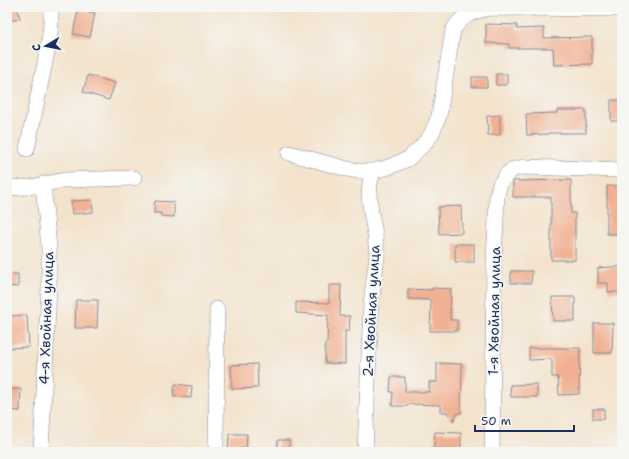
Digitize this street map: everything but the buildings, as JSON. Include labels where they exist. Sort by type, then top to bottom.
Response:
[{"type":"street","points":[[27,150],[49,43],[51,7]]},
{"type":"street","points":[[290,153],[347,169],[373,171],[386,168],[408,159],[431,135],[438,116],[453,30],[459,20],[466,15],[490,8],[622,9]]},
{"type":"street","name":"1-я Хвойная улица","points":[[492,452],[494,262],[497,196],[500,184],[508,172],[514,169],[622,170]]},
{"type":"street","name":"2-я Хвойная улица","points":[[365,452],[371,304],[377,256],[375,234],[370,212],[369,195],[373,171]]},
{"type":"street","points":[[7,188],[66,180],[134,178]]},
{"type":"street","name":"4-я Хвойная улица","points":[[40,452],[49,287],[49,248],[43,184]]},
{"type":"street","points":[[216,452],[217,309]]}]
